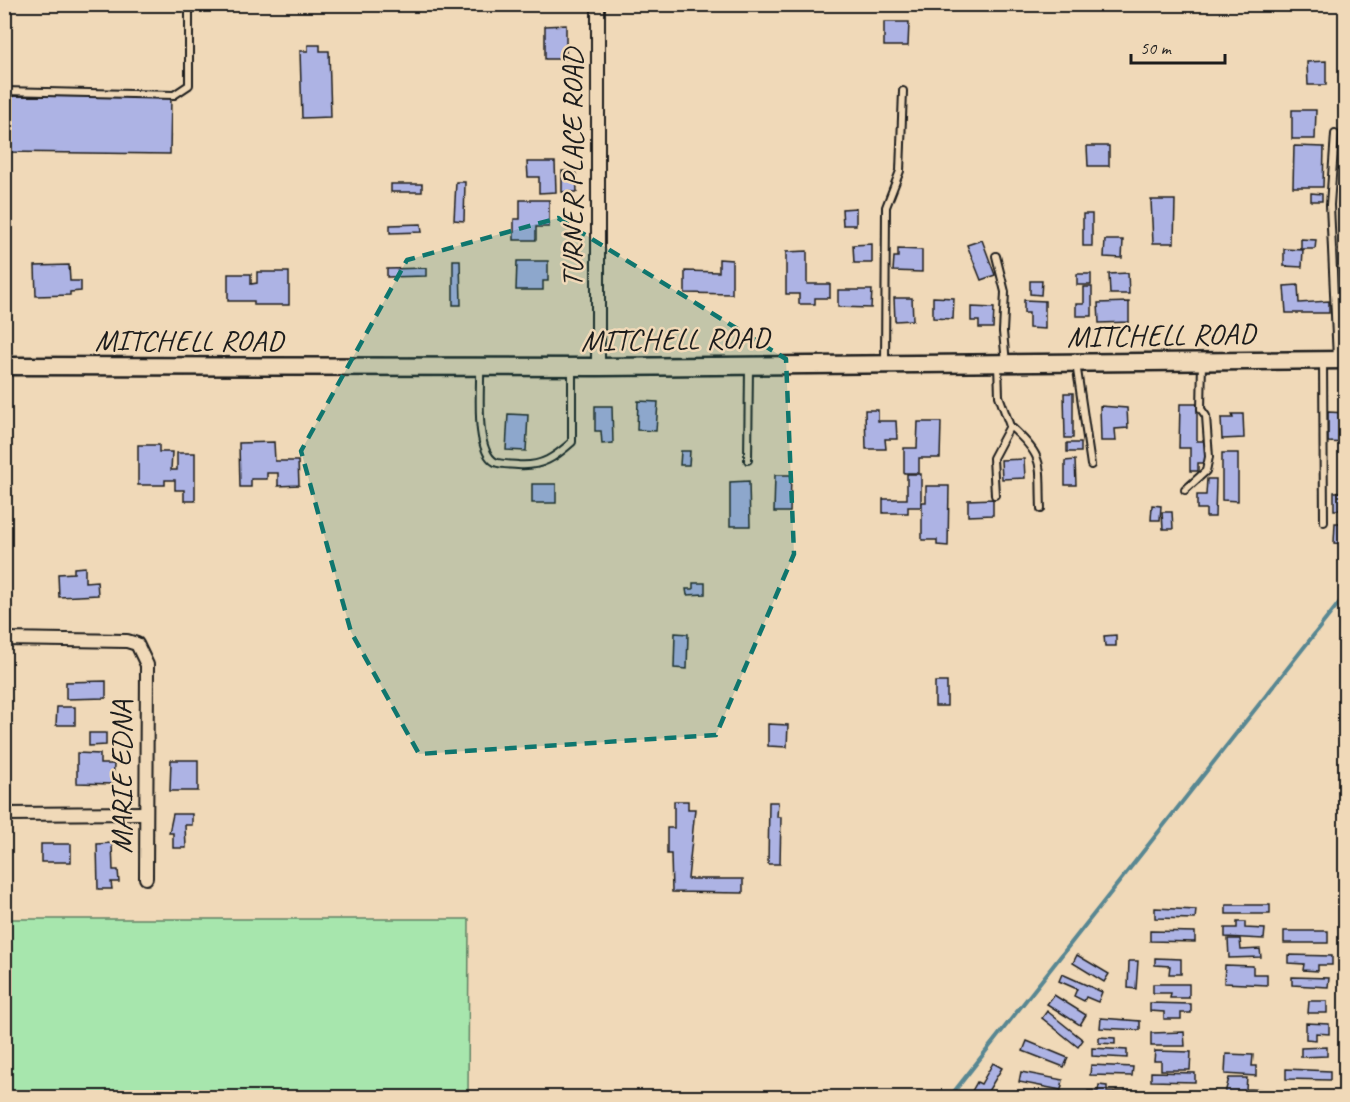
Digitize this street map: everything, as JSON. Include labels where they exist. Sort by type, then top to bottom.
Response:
[{"type":"street","name":"TURNER PLACE ROAD","points":[[598,4],[598,367]]},
{"type":"street","name":"MITCHELL ROAD","points":[[4,366],[598,367],[1335,360]]},
{"type":"street","name":"MARIE EDNA","points":[[4,639],[126,641],[137,644],[147,665],[146,878]]},
{"type":"street","points":[[4,814],[146,813]]},
{"type":"lane","points":[[4,91],[174,95],[189,85],[189,4]]},
{"type":"lane","points":[[885,364],[886,207],[900,171],[903,91]]},
{"type":"lane","points":[[1324,522],[1335,360],[1329,205],[1335,134]]},
{"type":"lane","points":[[996,256],[1005,292],[999,396],[1010,426],[1033,447],[1039,461],[1041,509]]},
{"type":"lane","points":[[1185,490],[1206,471],[1209,456],[1206,416],[1201,409],[1202,361]]},
{"type":"lane","points":[[1076,363],[1091,465]]},
{"type":"lane","points":[[748,460],[749,366]]},
{"type":"lane","points":[[480,367],[481,431],[486,453],[495,462],[528,466],[553,458],[572,442],[572,367]]},
{"type":"lane","points":[[995,495],[993,458],[1010,426]]},
{"type":"highlighted area","points":[[558,218],[786,359],[794,554],[716,735],[419,754],[351,632],[301,451],[407,260]]},
{"type":"green space","points":[[5,919],[469,919],[468,1097],[5,1097]]},
{"type":"building","points":[[884,22],[909,22],[908,46],[884,46]]},
{"type":"building","points":[[566,25],[566,59],[545,59],[545,26]]},
{"type":"building","points":[[308,45],[320,45],[320,51],[329,51],[331,117],[302,118],[300,51],[308,51]]},
{"type":"building","points":[[1326,61],[1326,85],[1308,85],[1307,62]]},
{"type":"building","points":[[4,96],[171,97],[170,154],[4,152]]},
{"type":"building","points":[[1292,110],[1316,110],[1315,139],[1292,139]]},
{"type":"building","points":[[1087,146],[1109,146],[1109,166],[1088,166]]},
{"type":"building","points":[[1294,146],[1324,147],[1323,187],[1293,187]]},
{"type":"building","points":[[527,162],[555,162],[556,192],[539,193],[539,177],[528,177]]},
{"type":"building","points":[[562,171],[576,171],[577,192],[562,192]]},
{"type":"building","points":[[456,182],[465,182],[464,221],[454,220]]},
{"type":"building","points":[[391,184],[422,184],[422,192],[391,192]]},
{"type":"building","points":[[1311,193],[1322,194],[1322,201],[1311,201]]},
{"type":"building","points":[[520,200],[549,200],[549,227],[536,227],[536,240],[514,240],[514,219],[520,219]]},
{"type":"building","points":[[1151,200],[1175,200],[1174,243],[1153,243]]},
{"type":"building","points":[[856,208],[856,225],[843,225],[842,209]]},
{"type":"building","points":[[1083,214],[1092,214],[1092,246],[1083,246]]},
{"type":"building","points":[[1340,218],[1346,218],[1346,234],[1340,235]]},
{"type":"building","points":[[421,224],[422,232],[390,233],[390,225]]},
{"type":"building","points":[[1301,239],[1316,240],[1315,249],[1301,249]]},
{"type":"building","points":[[982,240],[995,275],[981,280],[967,245]]},
{"type":"building","points":[[1105,240],[1123,240],[1122,258],[1104,257]]},
{"type":"building","points":[[872,244],[872,263],[854,263],[853,245]]},
{"type":"building","points":[[898,249],[922,250],[922,272],[893,271],[894,257],[898,257]]},
{"type":"building","points":[[1284,249],[1303,250],[1302,267],[1284,266]]},
{"type":"building","points":[[807,251],[807,284],[830,284],[830,298],[815,298],[815,304],[799,304],[799,294],[786,294],[786,252]]},
{"type":"building","points":[[719,259],[732,260],[732,294],[685,293],[685,271],[719,272]]},
{"type":"building","points":[[453,260],[460,260],[461,305],[453,305]]},
{"type":"building","points":[[517,261],[548,261],[548,281],[543,281],[543,290],[516,290]]},
{"type":"building","points":[[69,265],[70,281],[81,281],[81,291],[70,292],[70,295],[36,296],[35,266]]},
{"type":"building","points":[[4,268],[9,268],[9,283],[4,283]]},
{"type":"building","points":[[426,268],[426,276],[387,277],[387,269]]},
{"type":"building","points":[[257,272],[289,272],[289,305],[254,305],[254,301],[228,301],[228,274],[251,274],[251,284],[257,283]]},
{"type":"building","points":[[1128,273],[1129,294],[1110,294],[1109,274]]},
{"type":"building","points":[[1077,274],[1091,274],[1091,285],[1077,285]]},
{"type":"building","points":[[1030,281],[1042,281],[1041,295],[1030,294]]},
{"type":"building","points":[[1298,285],[1299,303],[1329,301],[1329,313],[1286,313],[1284,286]]},
{"type":"building","points":[[1084,287],[1092,287],[1092,316],[1076,316],[1076,304],[1084,304]]},
{"type":"building","points":[[838,290],[872,290],[871,308],[838,307]]},
{"type":"building","points":[[933,297],[954,298],[953,319],[933,318]]},
{"type":"building","points":[[894,298],[912,298],[913,320],[895,321]]},
{"type":"building","points":[[1024,300],[1045,301],[1045,329],[1029,328],[1029,313],[1024,313]]},
{"type":"building","points":[[1129,302],[1129,322],[1099,323],[1098,303]]},
{"type":"building","points":[[971,307],[994,308],[993,328],[979,328],[979,321],[971,321]]},
{"type":"building","points":[[1064,393],[1073,393],[1073,438],[1065,438]]},
{"type":"building","points":[[638,401],[658,402],[656,431],[637,430]]},
{"type":"building","points":[[1180,404],[1197,404],[1197,441],[1206,441],[1205,463],[1198,463],[1198,471],[1190,471],[1190,448],[1179,448]]},
{"type":"building","points":[[595,406],[612,406],[613,443],[602,444],[601,431],[595,431]]},
{"type":"building","points":[[1100,406],[1127,408],[1128,428],[1115,429],[1116,441],[1101,441]]},
{"type":"building","points":[[865,410],[878,410],[878,421],[896,421],[897,439],[885,439],[886,449],[866,449]]},
{"type":"building","points":[[1328,412],[1346,413],[1346,443],[1328,442]]},
{"type":"building","points":[[508,414],[528,415],[526,451],[506,450]]},
{"type":"building","points":[[1232,414],[1243,414],[1244,438],[1222,439],[1221,418],[1233,418]]},
{"type":"building","points":[[918,422],[941,422],[940,458],[919,458],[919,473],[904,473],[904,448],[917,448]]},
{"type":"building","points":[[274,442],[275,461],[298,461],[299,485],[278,486],[278,473],[267,473],[267,479],[251,479],[251,487],[240,487],[239,443]]},
{"type":"building","points":[[1067,443],[1081,443],[1081,452],[1067,452]]},
{"type":"building","points":[[138,445],[159,445],[159,452],[172,452],[171,470],[177,470],[177,453],[195,453],[195,501],[184,501],[184,490],[175,490],[175,480],[165,480],[165,485],[138,485]]},
{"type":"building","points":[[681,451],[690,451],[689,465],[680,465]]},
{"type":"building","points":[[1222,453],[1238,453],[1238,501],[1222,500]]},
{"type":"building","points":[[1024,459],[1025,478],[1002,479],[1001,460]]},
{"type":"building","points":[[1075,460],[1076,485],[1065,485],[1065,461]]},
{"type":"building","points":[[907,474],[921,474],[921,507],[908,507],[908,513],[883,513],[883,499],[907,499]]},
{"type":"building","points":[[775,475],[791,475],[790,512],[774,512]]},
{"type":"building","points":[[1207,479],[1216,479],[1215,517],[1206,517],[1206,509],[1197,509],[1197,495],[1206,495]]},
{"type":"building","points":[[749,481],[750,526],[730,526],[730,482]]},
{"type":"building","points":[[532,484],[556,484],[556,503],[532,503]]},
{"type":"building","points":[[926,486],[949,486],[948,546],[937,545],[937,540],[922,540],[922,502],[926,502]]},
{"type":"building","points":[[1342,486],[1346,486],[1346,517],[1342,517],[1342,510],[1334,510],[1334,492],[1342,492]]},
{"type":"building","points":[[993,499],[993,515],[968,516],[968,500]]},
{"type":"building","points":[[1152,505],[1161,506],[1160,520],[1151,520]]},
{"type":"building","points":[[1162,512],[1172,512],[1173,529],[1163,529]]},
{"type":"building","points":[[1335,523],[1346,523],[1346,544],[1334,543]]},
{"type":"building","points":[[85,567],[85,582],[97,581],[98,595],[59,597],[58,574],[74,573],[74,568]]},
{"type":"building","points":[[693,583],[705,583],[705,594],[687,595],[686,589],[693,589]]},
{"type":"building","points":[[675,633],[688,634],[687,669],[674,668]]},
{"type":"building","points":[[1116,635],[1116,646],[1105,646],[1104,636]]},
{"type":"building","points":[[106,681],[106,698],[66,699],[66,682]]},
{"type":"building","points":[[935,682],[947,682],[947,706],[935,706]]},
{"type":"building","points":[[57,707],[75,707],[75,725],[56,725]]},
{"type":"building","points":[[768,724],[788,725],[787,747],[768,746]]},
{"type":"building","points":[[89,733],[106,733],[106,745],[89,746]]},
{"type":"building","points":[[77,753],[100,754],[100,764],[114,764],[113,784],[77,783]]},
{"type":"building","points":[[171,760],[198,760],[198,791],[170,791]]},
{"type":"building","points":[[674,801],[688,801],[688,809],[695,809],[688,879],[743,879],[743,893],[672,892],[671,854],[667,854],[667,828],[674,828]]},
{"type":"building","points":[[769,802],[778,802],[777,817],[781,817],[780,864],[768,864]]},
{"type":"building","points":[[173,814],[192,814],[192,825],[185,825],[186,848],[173,848],[173,833],[169,833]]},
{"type":"building","points":[[112,843],[113,870],[118,870],[119,882],[111,882],[112,889],[98,889],[97,844]]},
{"type":"building","points":[[41,844],[71,844],[71,862],[41,862]]},
{"type":"building","points":[[1226,905],[1270,905],[1270,914],[1226,914]]},
{"type":"building","points":[[1155,908],[1196,910],[1195,919],[1155,918]]},
{"type":"building","points":[[1237,922],[1245,922],[1245,928],[1265,929],[1264,939],[1225,937],[1225,928],[1237,928]]},
{"type":"building","points":[[1150,931],[1195,932],[1195,942],[1150,941]]},
{"type":"building","points":[[1284,931],[1328,931],[1328,943],[1284,943]]},
{"type":"building","points":[[1228,939],[1240,939],[1241,950],[1260,949],[1261,957],[1229,958]]},
{"type":"building","points":[[1077,955],[1109,974],[1104,982],[1073,963]]},
{"type":"building","points":[[1288,955],[1332,956],[1332,965],[1318,965],[1318,971],[1303,970],[1304,964],[1288,963]]},
{"type":"building","points":[[1155,958],[1181,959],[1181,974],[1169,974],[1170,966],[1155,965]]},
{"type":"building","points":[[1129,961],[1138,961],[1136,989],[1128,988]]},
{"type":"building","points":[[1225,965],[1253,966],[1253,974],[1267,974],[1267,985],[1224,983]]},
{"type":"building","points":[[1062,974],[1102,992],[1098,1002],[1086,997],[1084,1001],[1074,996],[1077,989],[1059,981]]},
{"type":"building","points":[[1292,977],[1329,978],[1328,987],[1292,985]]},
{"type":"building","points":[[1153,984],[1189,984],[1189,998],[1170,998],[1171,993],[1153,993]]},
{"type":"building","points":[[1054,995],[1086,1015],[1080,1025],[1047,1004]]},
{"type":"building","points":[[1309,1001],[1327,1001],[1327,1013],[1308,1013]]},
{"type":"building","points":[[1150,1003],[1191,1004],[1191,1013],[1181,1013],[1181,1019],[1164,1019],[1164,1012],[1150,1011]]},
{"type":"building","points":[[1047,1011],[1083,1040],[1078,1047],[1042,1018]]},
{"type":"building","points":[[1101,1018],[1140,1021],[1140,1030],[1100,1028]]},
{"type":"building","points":[[1306,1023],[1329,1024],[1329,1034],[1316,1033],[1316,1040],[1306,1039]]},
{"type":"building","points":[[1184,1032],[1185,1046],[1151,1046],[1151,1033]]},
{"type":"building","points":[[1099,1037],[1115,1038],[1115,1044],[1099,1043]]},
{"type":"building","points":[[1027,1041],[1068,1058],[1064,1067],[1023,1051]]},
{"type":"building","points":[[1327,1047],[1327,1056],[1301,1057],[1301,1048]]},
{"type":"building","points":[[1092,1048],[1127,1050],[1127,1058],[1092,1056]]},
{"type":"building","points":[[1155,1051],[1191,1052],[1190,1070],[1161,1070],[1161,1061],[1154,1061]]},
{"type":"building","points":[[1226,1054],[1253,1055],[1252,1066],[1256,1066],[1256,1076],[1225,1074]]},
{"type":"building","points":[[993,1063],[1002,1068],[984,1098],[974,1098],[976,1094],[972,1091],[977,1082],[981,1084]]},
{"type":"building","points":[[1091,1065],[1133,1067],[1132,1076],[1090,1075]]},
{"type":"building","points":[[1286,1069],[1330,1071],[1330,1080],[1286,1079]]},
{"type":"building","points":[[1021,1072],[1063,1080],[1061,1090],[1019,1082]]},
{"type":"building","points":[[1151,1072],[1195,1073],[1195,1082],[1151,1081]]},
{"type":"building","points":[[1229,1078],[1247,1078],[1246,1089],[1268,1090],[1268,1098],[1224,1097]]},
{"type":"building","points":[[1099,1085],[1107,1086],[1107,1092],[1127,1092],[1127,1098],[1088,1098],[1088,1091],[1098,1091]]},
{"type":"building","points":[[1146,1091],[1192,1093],[1192,1098],[1146,1098]]},
{"type":"building","points":[[1289,1093],[1329,1094],[1329,1098],[1288,1098]]},
{"type":"waterway","points":[[949,1098],[1346,594]]}]
